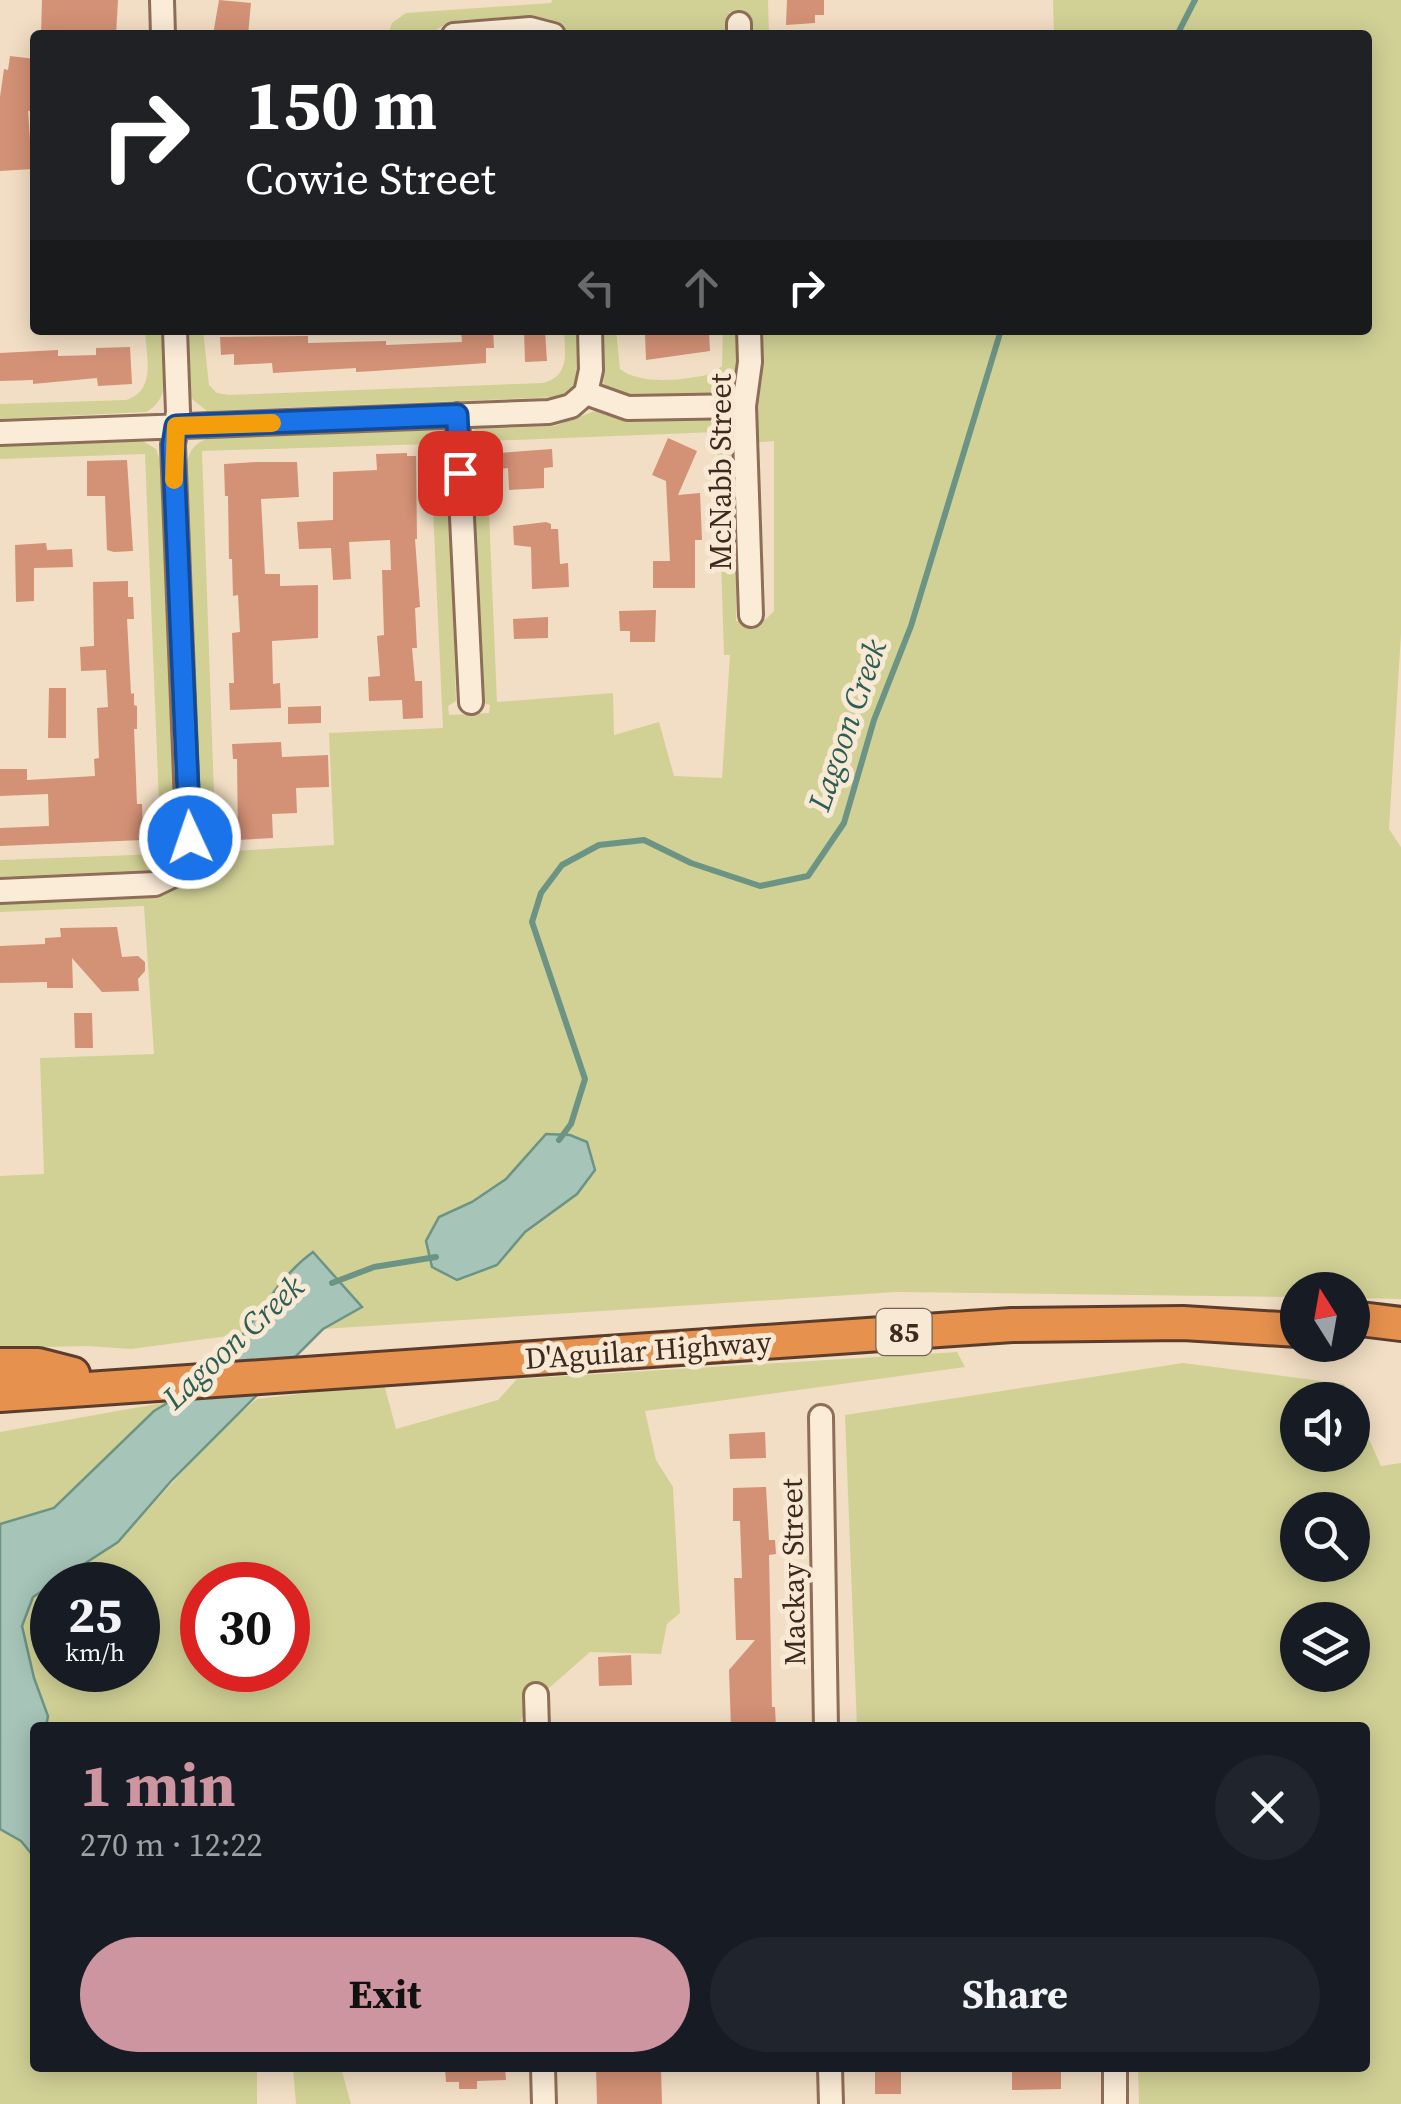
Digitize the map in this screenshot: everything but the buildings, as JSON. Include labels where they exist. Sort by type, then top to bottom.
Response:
[{"type":"highway","name":"D'Aguilar Highway","points":[[520,1351],[1024,1308],[1162,1307],[1280,1312]]},
{"type":"highway","points":[[1370,1320],[1401,1324]]},
{"type":"highway","name":"D'Aguilar Highway","points":[[0,1379],[65,1382],[520,1351],[1012,1325],[1182,1323],[1280,1329]]},
{"type":"highway","points":[[1370,1336],[1401,1340]]},
{"type":"highway","points":[[0,1365],[38,1364],[65,1382]]},
{"type":"highway","name":"D'Aguilar Highway","points":[[0,1395],[65,1382]]},
{"type":"street","points":[[162,0],[163,30]]},
{"type":"street","points":[[0,891],[155,884],[180,872],[189,854],[173,445],[178,412],[175,335]]},
{"type":"street","points":[[0,433],[548,412],[571,406],[586,393],[591,370],[590,335]]},
{"type":"street","name":"McNabb Street","points":[[750,335],[744,406],[751,615]]},
{"type":"street","points":[[586,393],[628,408],[744,406]]},
{"type":"street","points":[[457,415],[471,702]]},
{"type":"street","name":"Mackay Street","points":[[821,1416],[826,1722]]},
{"type":"street","points":[[536,1694],[537,1722]]},
{"type":"street","points":[[543,2072],[544,2104]]},
{"type":"street","points":[[830,2072],[831,2104]]},
{"type":"street","points":[[1114,2072],[1115,2104]]},
{"type":"green space","points":[[768,0],[769,30],[748,30],[746,13],[729,12],[729,30],[566,30],[549,19],[526,16],[460,20],[436,30],[390,30],[392,23],[406,13],[551,3]]},
{"type":"green space","points":[[1053,0],[1401,0],[1401,634],[1389,829],[1401,847],[1401,1299],[1370,1298],[1370,1272],[1280,1272],[1280,1297],[896,1292],[323,1329],[312,1252],[298,1263],[243,1334],[131,1349],[0,1348],[0,1176],[44,1174],[40,1058],[154,1054],[144,906],[0,912],[0,900],[164,893],[189,878],[195,869],[201,847],[187,463],[197,444],[209,438],[445,430],[453,442],[449,487],[456,701],[448,706],[449,715],[489,713],[490,705],[480,702],[467,434],[475,429],[555,426],[595,411],[617,417],[717,417],[737,444],[736,621],[759,626],[774,611],[774,441],[750,443],[755,335],[1372,335],[1372,30],[1054,30]],"holes":[[[717,432],[724,655],[730,655],[722,778],[674,776],[659,722],[614,735],[613,693],[497,702],[486,441]],[[430,444],[443,728],[329,733],[334,845],[216,852],[202,451]],[[547,1134],[549,1212],[525,1232],[497,1265],[439,1217],[472,1202],[506,1179]]]},
{"type":"green space","points":[[145,335],[162,335],[164,387],[155,406],[146,412],[0,419],[0,404],[126,400],[142,388],[148,371]]},
{"type":"green space","points":[[186,335],[204,335],[209,385],[217,393],[229,395],[543,383],[562,369],[564,335],[578,335],[577,379],[567,393],[557,397],[207,411],[189,392]]},
{"type":"green space","points":[[601,335],[617,335],[620,369],[640,378],[666,380],[714,373],[722,366],[723,335],[740,335],[737,388],[727,394],[694,400],[654,400],[607,393]]},
{"type":"green space","points":[[141,440],[156,449],[162,466],[175,855],[164,866],[149,870],[0,877],[0,860],[161,854],[145,454],[0,459],[0,445]]},
{"type":"green space","points":[[957,1352],[965,1367],[645,1411],[656,1460],[673,1487],[680,1613],[667,1624],[661,1654],[590,1652],[532,1703],[519,1722],[47,1722],[39,1692],[160,1692],[160,1562],[87,1562],[118,1542],[221,1430],[257,1399],[384,1384],[396,1429],[498,1400],[517,1379]]},
{"type":"green space","points":[[1183,1363],[1329,1382],[1280,1382],[1280,1472],[1370,1472],[1370,1441],[1381,1466],[1401,1463],[1401,2104],[1139,2104],[1138,2072],[1370,2072],[1370,1722],[857,1722],[845,1415]]},
{"type":"green space","points":[[173,1401],[154,1411],[54,1508],[0,1524],[0,1432]]},
{"type":"green space","points":[[30,1605],[30,1660],[22,1625]]},
{"type":"green space","points":[[0,1830],[21,1841],[30,1852],[30,2072],[257,2072],[257,2104],[0,2104]]},
{"type":"green space","points":[[293,2072],[342,2072],[351,2104],[296,2104]]},
{"type":"shaded area","points":[[546,1134],[570,1135],[587,1142],[595,1170],[577,1194],[525,1232],[497,1265],[457,1280],[432,1267],[426,1241],[439,1217],[472,1202],[506,1179]]},
{"type":"shaded area","points":[[313,1252],[362,1307],[323,1329],[172,1480],[118,1542],[87,1562],[30,1562],[30,1605],[22,1626],[30,1661],[30,1692],[39,1692],[48,1716],[47,1722],[30,1722],[30,1852],[21,1841],[0,1829],[0,1524],[54,1508],[154,1411],[216,1363],[285,1278]]},
{"type":"waterway","name":"Lagoon Creek","points":[[1180,30],[1195,0]]},
{"type":"waterway","name":"Lagoon Creek","points":[[559,1140],[571,1124],[585,1079],[532,922],[541,893],[562,865],[599,845],[644,840],[691,863],[760,886],[808,876],[844,823],[874,720],[911,626],[999,335]]},
{"type":"waterway","name":"Lagoon Creek","points":[[332,1283],[374,1267],[436,1257]]},
{"type":"slow traffic","points":[[174,480],[176,426],[272,423]]},
{"type":"route","points":[[190,838],[173,445],[176,426],[457,415],[460,473]]}]
